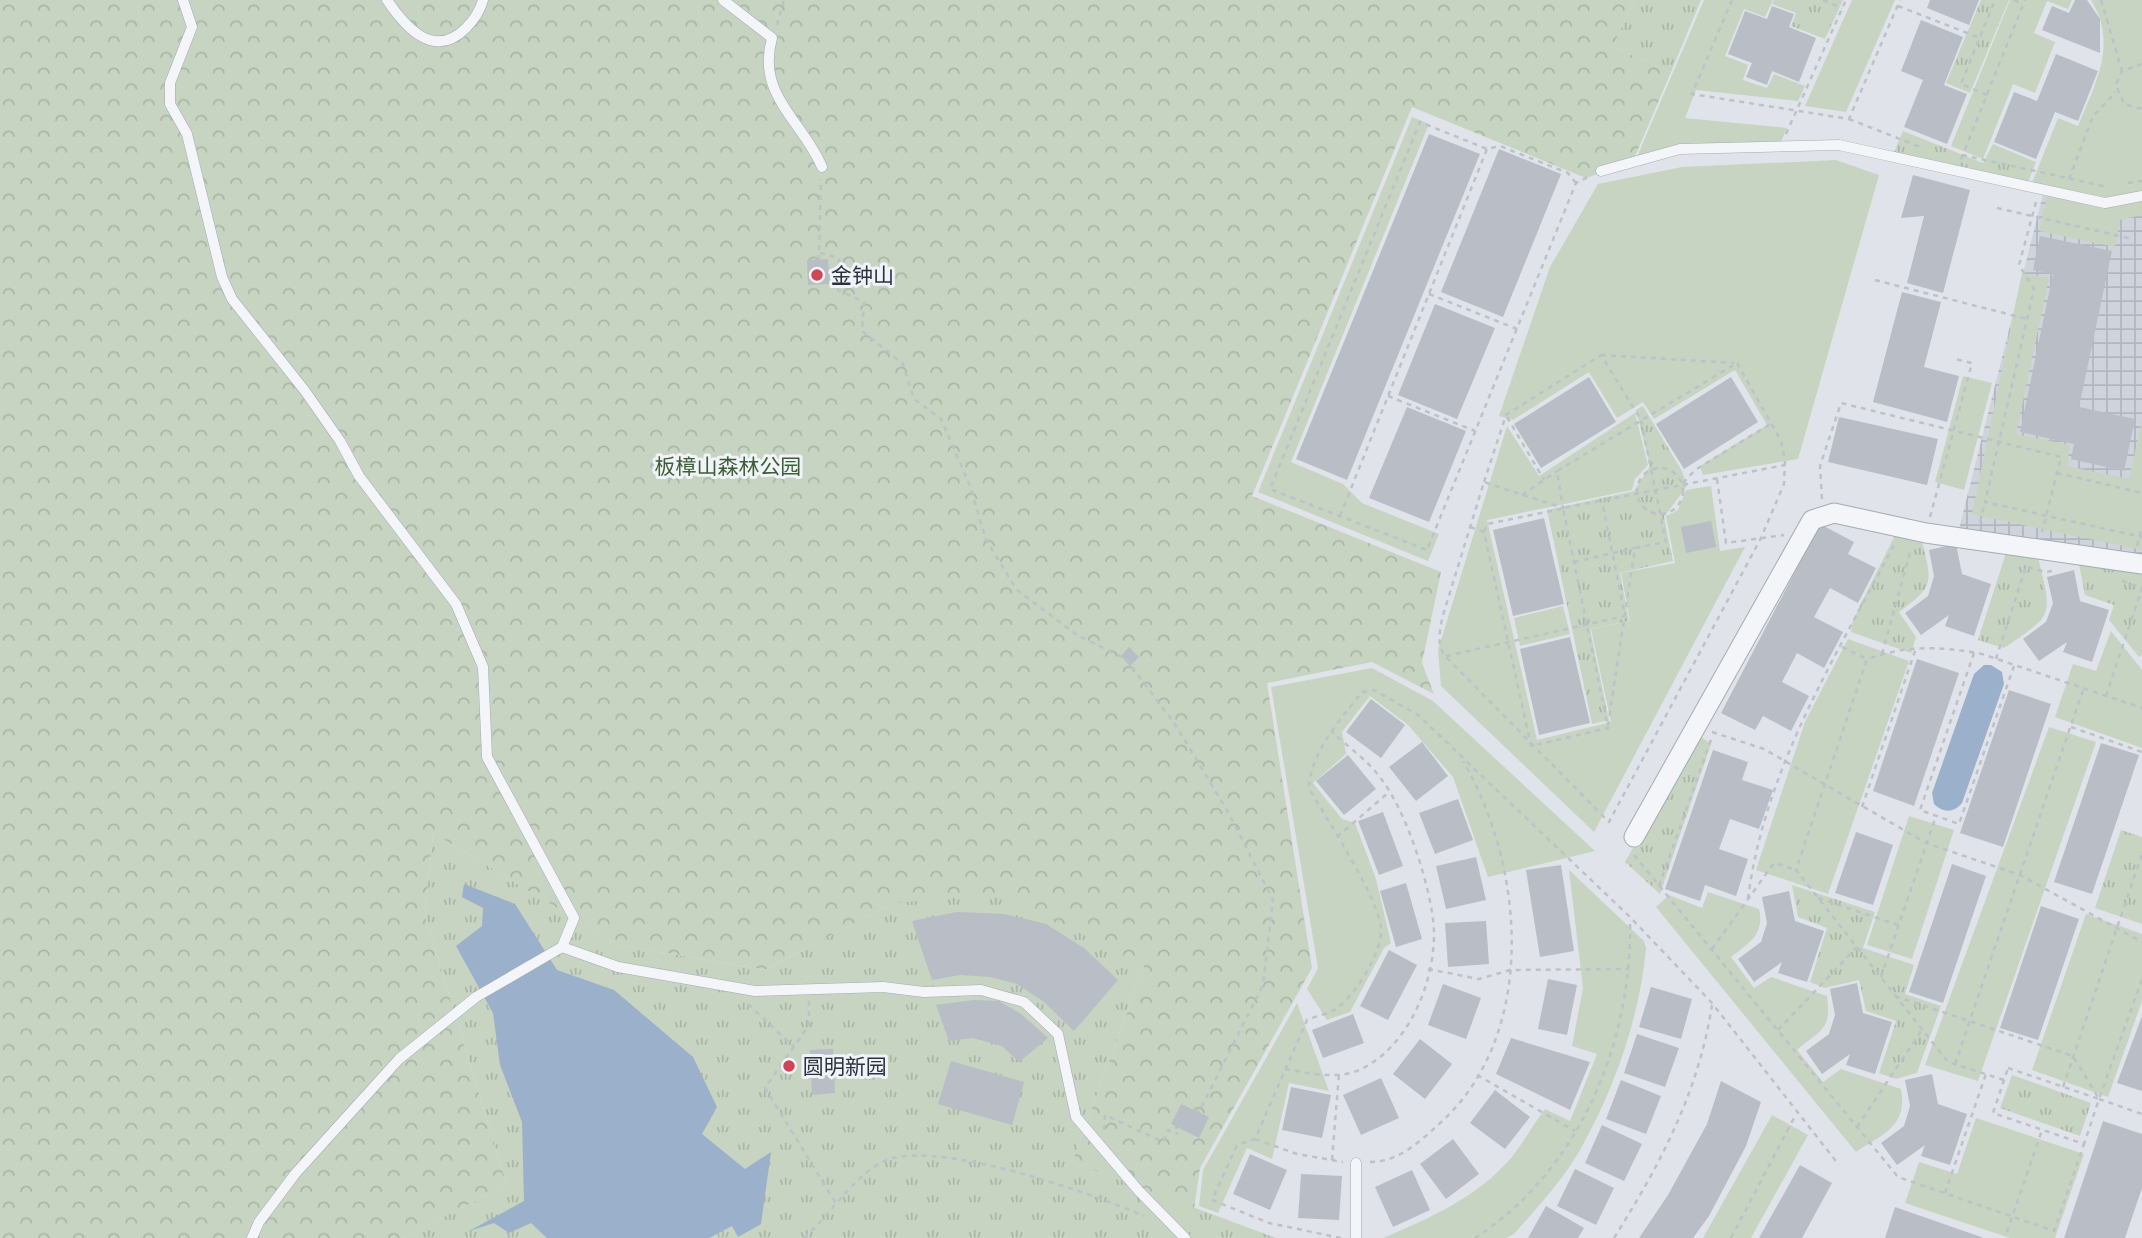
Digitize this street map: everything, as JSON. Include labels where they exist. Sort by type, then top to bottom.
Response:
[{"type":"street","points":[[1634,837],[1705,729],[1812,520],[1834,513],[1903,528],[1925,540],[2038,550],[2142,564]]},
{"type":"lane","points":[[183,0],[192,27],[170,83],[170,103],[187,134],[222,277],[232,299],[305,391],[359,476],[456,604],[483,667],[487,757],[574,918],[562,947],[476,997],[399,1059],[295,1174],[259,1222],[252,1238]]},
{"type":"lane","points":[[387,0],[406,26],[423,39],[441,43],[458,36],[472,22],[483,0]]},
{"type":"lane","points":[[723,0],[772,38],[768,52],[774,92],[813,146],[821,167]]},
{"type":"lane","points":[[1601,171],[1680,149],[1839,145],[2105,203],[2142,196]]},
{"type":"lane","points":[[562,947],[618,967],[755,991],[883,987],[924,992],[981,989],[1024,1002],[1058,1034],[1076,1116],[1138,1190],[1185,1238]]},
{"type":"lane","points":[[1356,1163],[1356,1238]]},
{"type":"path","points":[[772,38],[784,0]]},
{"type":"path","points":[[1732,0],[1692,94],[1849,119],[1932,152]]},
{"type":"path","points":[[1823,0],[1843,8]]},
{"type":"path","points":[[1781,146],[1846,0]]},
{"type":"path","points":[[1849,119],[1900,0]]},
{"type":"path","points":[[1987,94],[1961,84],[1995,0]]},
{"type":"path","points":[[1956,170],[2024,2],[2014,0]]},
{"type":"path","points":[[2101,0],[2122,71],[2116,92],[2124,104],[2142,109]]},
{"type":"path","points":[[1898,6],[1980,38]]},
{"type":"path","points":[[2122,71],[2142,64]]},
{"type":"path","points":[[2069,179],[2094,116],[2116,92]]},
{"type":"path","points":[[1576,183],[1568,173],[1500,146],[1487,149],[1420,122],[1270,489],[1427,550],[1576,183],[1601,171]]},
{"type":"path","points":[[1339,516],[1487,149]]},
{"type":"path","points":[[1962,155],[2109,188],[2142,181]]},
{"type":"path","points":[[819,260],[821,167]]},
{"type":"path","points":[[2040,189],[2019,265],[2034,289],[1985,502],[2142,537]]},
{"type":"path","points":[[1997,208],[2133,239]]},
{"type":"path","points":[[820,253],[839,258],[838,290],[864,302],[862,331],[903,364],[914,399],[941,419],[970,486],[986,540],[1017,590],[1077,635],[1126,659],[1175,724],[1228,812],[1273,900],[1264,985],[1199,1112],[1192,1108]]},
{"type":"path","points":[[1875,280],[2027,319]]},
{"type":"path","points":[[1429,294],[1517,329]]},
{"type":"path","points":[[1574,562],[1666,542],[1641,420],[1601,355]]},
{"type":"path","points":[[1601,355],[1737,363],[1782,441],[1784,484],[1761,538],[1609,822],[1531,746],[1440,650],[1439,635],[1443,615],[1506,415],[1601,355]]},
{"type":"path","points":[[1882,654],[1910,549],[1925,540],[1972,363],[1955,359]]},
{"type":"path","points":[[1522,495],[1557,471],[1737,363]]},
{"type":"path","points":[[1388,396],[1475,431]]},
{"type":"path","points":[[1822,502],[1821,466],[1841,404],[2061,457],[2038,550]]},
{"type":"path","points":[[1506,415],[1544,480]]},
{"type":"path","points":[[1682,485],[1695,470],[1772,423]]},
{"type":"path","points":[[1531,746],[1485,532],[1487,524],[1785,465]]},
{"type":"path","points":[[1652,469],[1674,472],[1682,485],[1681,499],[1677,505],[1660,513],[1644,507],[1637,494],[1640,479],[1652,469]]},
{"type":"path","points":[[1557,471],[1608,728]]},
{"type":"path","points":[[2057,473],[2142,492]]},
{"type":"path","points":[[1717,478],[1726,543],[1805,532]]},
{"type":"path","points":[[1484,482],[1563,508]]},
{"type":"path","points":[[1602,501],[1625,616]]},
{"type":"path","points":[[1469,527],[1485,532]]},
{"type":"path","points":[[1748,899],[1754,854],[1796,731],[1903,528]]},
{"type":"path","points":[[1608,728],[1635,548]]},
{"type":"path","points":[[1996,659],[2026,566],[2045,572],[2055,570]]},
{"type":"path","points":[[2106,696],[2142,588],[2108,577]]},
{"type":"path","points":[[1445,656],[1625,616]]},
{"type":"path","points":[[1841,646],[1867,659],[1902,648],[1974,653],[2142,708]]},
{"type":"path","points":[[1862,807],[1916,648]]},
{"type":"path","points":[[1974,653],[1920,810],[1959,824],[2014,665]]},
{"type":"path","points":[[1796,870],[1867,659]]},
{"type":"path","points":[[1955,1064],[2084,689]]},
{"type":"path","points":[[1255,1139],[1307,1020],[1335,1010],[1354,993],[1370,965],[1381,931],[1371,898],[1309,788],[1310,774],[1332,732],[1363,692],[1374,690],[1418,715],[1630,917],[1712,1003],[1839,1165]]},
{"type":"path","points":[[2071,727],[2142,752]]},
{"type":"path","points":[[1531,746],[1608,728]]},
{"type":"path","points":[[1659,886],[1705,729],[1764,749],[1926,843],[2020,875],[2142,942]]},
{"type":"path","points":[[1285,1069],[1328,1076],[1358,1071],[1388,1052],[1412,1021],[1428,969],[1434,932],[1428,898],[1401,814],[1380,776],[1332,732]]},
{"type":"path","points":[[1341,1238],[1269,1223],[1212,1200],[1237,1145],[1255,1139],[1297,1154],[1356,1163],[1383,1162],[1412,1148],[1446,1118],[1477,1075],[1493,1042],[1508,996],[1513,937],[1508,887],[1479,788],[1460,757]]},
{"type":"path","points":[[1337,837],[1389,792]]},
{"type":"path","points":[[1881,977],[1936,816]]},
{"type":"path","points":[[1634,837],[1629,849],[1898,1177],[2054,1231],[2142,979]]},
{"type":"path","points":[[2063,1087],[2142,854]]},
{"type":"path","points":[[1712,949],[1774,863],[1796,870],[1948,1062],[2004,1080]]},
{"type":"path","points":[[1818,898],[1898,926]]},
{"type":"path","points":[[1475,1238],[1507,1218],[1536,1188],[1589,1109],[1624,1010],[1630,969],[1630,917]]},
{"type":"path","points":[[1778,1030],[1857,947]]},
{"type":"path","points":[[1428,969],[1479,979],[1510,970],[1630,969]]},
{"type":"path","points":[[730,987],[794,1047]]},
{"type":"path","points":[[808,990],[809,1025],[765,1088],[837,1205]]},
{"type":"path","points":[[1895,996],[2073,1056],[2099,1099]]},
{"type":"path","points":[[1614,1238],[1650,1180],[1682,1115],[1706,1046],[1712,1003]]},
{"type":"path","points":[[1857,1127],[1922,1029]]},
{"type":"path","points":[[2084,1144],[1993,1113],[2008,1068],[2142,1114]]},
{"type":"path","points":[[1332,1160],[1339,1074]]},
{"type":"path","points":[[1945,1193],[1986,1074]]},
{"type":"path","points":[[1477,1075],[1576,1131]]},
{"type":"path","points":[[1731,1238],[1796,1113]]},
{"type":"path","points":[[1102,1147],[1105,1115],[1163,1142],[1168,1130],[1178,1134]]},
{"type":"path","points":[[2007,1231],[2042,1130]]},
{"type":"path","points":[[804,1238],[859,1179],[882,1162],[909,1155],[947,1157],[994,1167],[1122,1206],[1145,1216]]},
{"type":"shaded area","points":[[2044,190],[2142,196],[2142,564],[1957,537]]},
{"type":"green space","name":"板樟山森林公园","points":[[0,0],[1634,0],[1613,47],[1671,72],[1633,161],[1586,178],[1412,107],[1252,496],[1441,572],[1422,663],[1434,694],[1372,662],[1267,683],[1312,968],[1200,1168],[1194,1209],[1072,1162],[1144,966],[893,903],[765,970],[618,945],[433,833],[425,916],[507,1185],[402,1238],[0,1238]]},
{"type":"green space","points":[[1634,0],[1701,0],[1671,72],[1613,47]]},
{"type":"green space","points":[[1704,0],[1773,0],[1765,17],[1744,9],[1725,56],[1748,65],[1743,80],[1767,88],[1774,74],[1805,86],[1798,101],[1696,90],[1685,118],[1787,128],[1780,144],[1680,148],[1636,159]]},
{"type":"green space","points":[[1774,0],[1843,0],[1825,39],[1791,26],[1796,13],[1772,4]]},
{"type":"green space","points":[[1852,0],[1895,0],[1846,112],[1805,106]]},
{"type":"green space","points":[[1981,0],[2009,0],[1970,93],[1946,83]]},
{"type":"green space","points":[[2010,0],[2072,0],[2068,9],[2047,1],[2034,33],[2055,42],[2035,93],[2013,84],[1983,159],[1951,146]]},
{"type":"green space","points":[[2091,0],[2142,0],[2142,192],[2105,199],[2032,183],[2058,118],[2078,126],[2097,79],[2103,32]]},
{"type":"green space","points":[[1412,117],[1429,124],[1291,462],[1343,484],[1362,503],[1439,534],[1428,561],[1258,492]]},
{"type":"green space","points":[[1903,131],[1983,163],[1993,144],[2036,162],[2028,182],[1894,153]]},
{"type":"green space","points":[[1836,160],[1879,175],[1798,459],[1703,475],[1700,466],[1767,425],[1735,370],[1654,419],[1643,402],[1617,418],[1589,372],[1513,420],[1499,416],[1550,267],[1598,184],[1682,167]]},
{"type":"green space","points":[[2047,196],[2106,207],[2142,201],[2142,215],[2120,220],[2115,247],[2039,231]]},
{"type":"green space","points":[[2022,273],[2049,278],[2016,434],[2070,445],[2067,466],[2129,479],[2142,420],[2142,550],[1972,514]]},
{"type":"green space","points":[[1963,376],[1992,383],[1964,490],[1935,482]]},
{"type":"green space","points":[[1643,406],[1682,471],[1687,486],[1664,517],[1673,561],[1620,573],[1629,621],[1590,629],[1609,720],[1592,724],[1547,510],[1634,491],[1650,466],[1636,410]]},
{"type":"green space","points":[[1635,413],[1648,465],[1635,479],[1632,490],[1487,520],[1537,740],[1611,722],[1591,629],[1630,621],[1621,573],[1675,563],[1666,516],[1678,510],[1686,490],[1711,486],[1720,551],[1745,547],[1594,832],[1441,686],[1438,650],[1507,426],[1539,476]]},
{"type":"green space","points":[[1896,533],[1922,541],[1928,566],[1929,575],[1925,589],[1899,612],[1916,637],[1911,653],[1851,632],[1853,620]]},
{"type":"green space","points":[[2006,553],[2038,557],[2047,603],[2041,620],[2004,648],[1978,640]]},
{"type":"green space","points":[[2078,559],[2142,568],[2142,655],[2139,657],[2109,620],[2114,605],[2085,595]]},
{"type":"green space","points":[[1563,606],[1570,634],[1520,646],[1514,618]]},
{"type":"green space","points":[[2111,631],[2142,670],[2142,748],[2055,717],[2073,664],[2096,671]]},
{"type":"green space","points":[[1848,639],[1909,661],[1828,894],[1756,870],[1805,722]]},
{"type":"green space","points":[[1372,668],[1433,701],[1595,851],[1488,877],[1453,777],[1408,725],[1370,696],[1342,732],[1346,754],[1313,783],[1342,819],[1355,823],[1376,879],[1391,943],[1384,948],[1350,1012],[1327,1020],[1307,989],[1318,968],[1271,687]]},
{"type":"green space","points":[[2049,727],[2096,742],[1978,1081],[1925,1065]]},
{"type":"green space","points":[[1697,734],[1711,744],[1660,894],[1625,862]]},
{"type":"green space","points":[[1909,816],[1954,830],[1912,959],[1867,945]]},
{"type":"green space","points":[[2121,830],[2142,837],[2142,924],[2095,908]]},
{"type":"green space","name":"圆明新园","points":[[433,833],[618,945],[765,970],[893,903],[1005,894],[1144,966],[1072,1162],[1276,1238],[402,1238],[507,1185],[425,916]]},
{"type":"green space","points":[[1569,870],[1644,941],[1646,948],[1638,1000],[1624,1052],[1592,1127],[1565,1173],[1514,1234],[1506,1238],[1383,1238],[1435,1215],[1483,1184],[1511,1158],[1545,1109],[1570,1121],[1597,1054],[1572,1046],[1583,988]]},
{"type":"green space","points":[[1792,885],[1875,912],[1863,948],[1914,965],[1905,994],[1941,1006],[1917,1073],[1896,1079],[1879,1073],[1896,1021],[1866,1011],[1859,980],[1825,988],[1810,982],[1827,928],[1798,917]]},
{"type":"green space","points":[[1708,892],[1759,909],[1758,931],[1731,957],[1754,988],[1771,977],[1827,996],[1826,1023],[1797,1050],[1823,1082],[1841,1069],[1901,1089],[1901,1112],[1884,1134],[1856,1152],[1656,907],[1669,895],[1702,908]]},
{"type":"green space","points":[[2086,914],[2142,934],[2142,1001],[2108,1097],[2032,1070]]},
{"type":"green space","points":[[1297,1003],[1329,1091],[1289,1083],[1272,1159],[1247,1148],[1218,1213],[1199,1206],[1203,1170]]},
{"type":"green space","points":[[2012,1075],[2091,1103],[2080,1136],[2000,1108]]},
{"type":"green space","points":[[1772,1115],[1808,1135],[1751,1238],[1703,1238]]},
{"type":"green space","points":[[1976,1118],[2084,1154],[2055,1238],[2010,1238],[1905,1203],[1919,1162],[1957,1174]]},
{"type":"water","points":[[1984,665],[1991,665],[2002,672],[2004,684],[1962,803],[1956,809],[1945,810],[1934,804],[1932,793],[1974,674]]},
{"type":"water","points":[[464,884],[515,904],[557,970],[614,990],[693,1057],[717,1107],[702,1134],[745,1169],[771,1152],[761,1224],[738,1237],[732,1226],[709,1238],[547,1238],[531,1223],[509,1233],[494,1223],[469,1231],[524,1201],[522,1122],[500,1065],[493,1013],[456,946],[482,926],[483,908],[462,897]]},
{"type":"building","points":[[1930,0],[1979,0],[1969,25],[1927,8]]},
{"type":"building","points":[[2075,0],[2087,0],[2100,19],[2100,53],[2042,30],[2052,6],[2069,13]]},
{"type":"building","points":[[1772,6],[1794,14],[1789,27],[1816,38],[1799,82],[1772,71],[1767,85],[1746,77],[1752,63],[1728,54],[1745,11],[1767,19]]},
{"type":"building","points":[[1921,20],[1963,37],[1944,85],[1967,94],[1947,144],[1904,127],[1923,80],[1901,71]]},
{"type":"building","points":[[2056,54],[2098,71],[2078,121],[2055,112],[2036,159],[1994,142],[2014,92],[2037,101]]},
{"type":"building","points":[[1429,134],[1480,154],[1347,480],[1296,459]]},
{"type":"building","points":[[1499,149],[1561,174],[1503,317],[1441,292]]},
{"type":"building","points":[[1913,175],[1970,190],[1943,293],[1907,283],[1924,216],[1901,218]]},
{"type":"building","points":[[2040,236],[2112,251],[2079,407],[2135,419],[2124,471],[2071,459],[2074,444],[2020,432],[2053,274],[2033,270]]},
{"type":"building","points":[[828,259],[830,284],[808,285],[807,260]]},
{"type":"building","points":[[1902,292],[1941,302],[1924,367],[1959,376],[1947,422],[1873,402]]},
{"type":"building","points":[[1435,304],[1495,328],[1457,419],[1398,395]]},
{"type":"building","points":[[1589,377],[1616,422],[1541,468],[1514,424]]},
{"type":"building","points":[[1731,377],[1758,422],[1684,469],[1656,424]]},
{"type":"building","points":[[1407,407],[1466,431],[1429,522],[1369,498]]},
{"type":"building","points":[[1839,417],[1938,439],[1927,485],[1828,462]]},
{"type":"building","points":[[1544,518],[1564,604],[1513,616],[1493,530]]},
{"type":"building","points":[[1711,521],[1716,547],[1686,553],[1681,527]]},
{"type":"building","points":[[1820,524],[1854,542],[1848,554],[1876,568],[1858,603],[1830,588],[1814,617],[1843,632],[1824,668],[1797,653],[1782,682],[1809,696],[1791,731],[1763,716],[1755,730],[1721,713]]},
{"type":"building","points":[[1956,544],[1962,574],[1991,584],[1974,636],[1945,626],[1949,615],[1921,635],[1905,613],[1928,596],[1934,576],[1929,550]]},
{"type":"building","points":[[2074,570],[2080,601],[2109,610],[2092,662],[2063,652],[2067,642],[2039,661],[2023,639],[2046,622],[2053,603],[2047,577]]},
{"type":"building","points":[[1570,637],[1590,723],[1539,735],[1520,649]]},
{"type":"building","points":[[1129,647],[1139,657],[1130,666],[1121,656]]},
{"type":"building","points":[[1917,659],[1959,673],[1914,806],[1873,791]]},
{"type":"building","points":[[2009,690],[2051,704],[2003,847],[1960,833]]},
{"type":"building","points":[[1371,699],[1405,725],[1381,758],[1346,732]]},
{"type":"building","points":[[1422,742],[1448,776],[1416,801],[1389,767]]},
{"type":"building","points":[[2101,743],[2139,755],[2092,894],[2054,882]]},
{"type":"building","points":[[1713,750],[1748,762],[1742,780],[1773,790],[1759,829],[1730,819],[1719,849],[1748,859],[1736,896],[1705,885],[1700,901],[1665,889]]},
{"type":"building","points":[[1348,755],[1376,789],[1344,815],[1316,781]]},
{"type":"building","points":[[1458,799],[1473,840],[1435,854],[1419,813]]},
{"type":"building","points":[[1383,812],[1403,866],[1379,875],[1358,821]]},
{"type":"building","points":[[1856,832],[1893,845],[1873,905],[1835,893]]},
{"type":"building","points":[[1476,857],[1486,900],[1446,909],[1436,866]]},
{"type":"building","points":[[1952,864],[1986,876],[1943,1003],[1909,992]]},
{"type":"building","points":[[1561,865],[1574,951],[1540,957],[1526,870]]},
{"type":"building","points":[[1406,883],[1422,939],[1396,947],[1380,891]]},
{"type":"building","points":[[1789,891],[1795,921],[1824,931],[1807,982],[1778,973],[1782,962],[1754,982],[1738,959],[1761,942],[1767,923],[1762,897]]},
{"type":"building","points":[[2041,906],[2079,919],[2038,1040],[2000,1028]]},
{"type":"building","points":[[957,912],[1004,914],[1046,924],[1084,948],[1118,980],[1074,1031],[1044,1002],[1017,984],[991,977],[960,975],[932,980],[912,921]]},
{"type":"building","points":[[1486,921],[1489,964],[1448,967],[1445,923]]},
{"type":"building","points":[[1389,950],[1417,965],[1388,1020],[1360,1006]]},
{"type":"building","points":[[1548,979],[1577,985],[1567,1035],[1538,1029]]},
{"type":"building","points":[[1857,983],[1863,1013],[1892,1022],[1875,1074],[1846,1065],[1850,1054],[1822,1074],[1806,1051],[1829,1034],[1835,1015],[1830,989]]},
{"type":"building","points":[[1443,984],[1481,998],[1466,1039],[1428,1025]]},
{"type":"building","points":[[1651,987],[1692,999],[1681,1039],[1639,1027]]},
{"type":"building","points":[[974,1000],[999,1001],[1021,1014],[1048,1038],[1019,1062],[1002,1046],[973,1038],[949,1041],[936,1005]]},
{"type":"building","points":[[1353,1014],[1364,1043],[1323,1058],[1312,1030]]},
{"type":"building","points":[[2142,1016],[2142,1091],[2117,1083]]},
{"type":"building","points":[[1637,1034],[1679,1048],[1665,1087],[1624,1073]]},
{"type":"building","points":[[1511,1038],[1590,1062],[1570,1110],[1496,1074]]},
{"type":"building","points":[[1420,1039],[1452,1064],[1425,1099],[1393,1074]]},
{"type":"building","points":[[833,1049],[835,1093],[812,1095],[810,1050]]},
{"type":"building","points":[[951,1061],[1024,1082],[1012,1125],[938,1104]]},
{"type":"building","points":[[1932,1074],[1938,1104],[1967,1114],[1950,1165],[1921,1156],[1925,1145],[1897,1165],[1881,1143],[1904,1126],[1910,1106],[1905,1080]]},
{"type":"building","points":[[1381,1078],[1399,1118],[1361,1135],[1343,1095]]},
{"type":"building","points":[[1621,1080],[1661,1096],[1646,1134],[1606,1119]]},
{"type":"building","points":[[1721,1081],[1761,1102],[1746,1146],[1709,1216],[1693,1238],[1639,1238],[1668,1195],[1707,1124]]},
{"type":"building","points":[[1291,1087],[1331,1095],[1322,1138],[1282,1130]]},
{"type":"building","points":[[1495,1090],[1530,1117],[1505,1149],[1470,1123]]},
{"type":"building","points":[[1181,1104],[1209,1117],[1199,1138],[1171,1124]]},
{"type":"building","points":[[2103,1121],[2142,1134],[2142,1188],[2125,1238],[2064,1238]]},
{"type":"building","points":[[1602,1125],[1642,1144],[1624,1181],[1585,1163]]},
{"type":"building","points":[[1453,1139],[1479,1174],[1446,1199],[1420,1164]]},
{"type":"building","points":[[1250,1154],[1287,1170],[1270,1210],[1233,1194]]},
{"type":"building","points":[[1800,1165],[1832,1183],[1802,1238],[1759,1238]]},
{"type":"building","points":[[1575,1169],[1614,1188],[1596,1225],[1557,1206]]},
{"type":"building","points":[[1412,1170],[1430,1210],[1393,1227],[1375,1187]]},
{"type":"building","points":[[1301,1174],[1342,1176],[1339,1220],[1298,1218]]},
{"type":"building","points":[[1546,1206],[1584,1228],[1578,1238],[1528,1238]]},
{"type":"building","points":[[1895,1207],[1984,1238],[1885,1238]]},
{"type":"place","name":"金钟山","points":[[817,275]]},
{"type":"place","name":"圆明新园","points":[[789,1066]]}]
